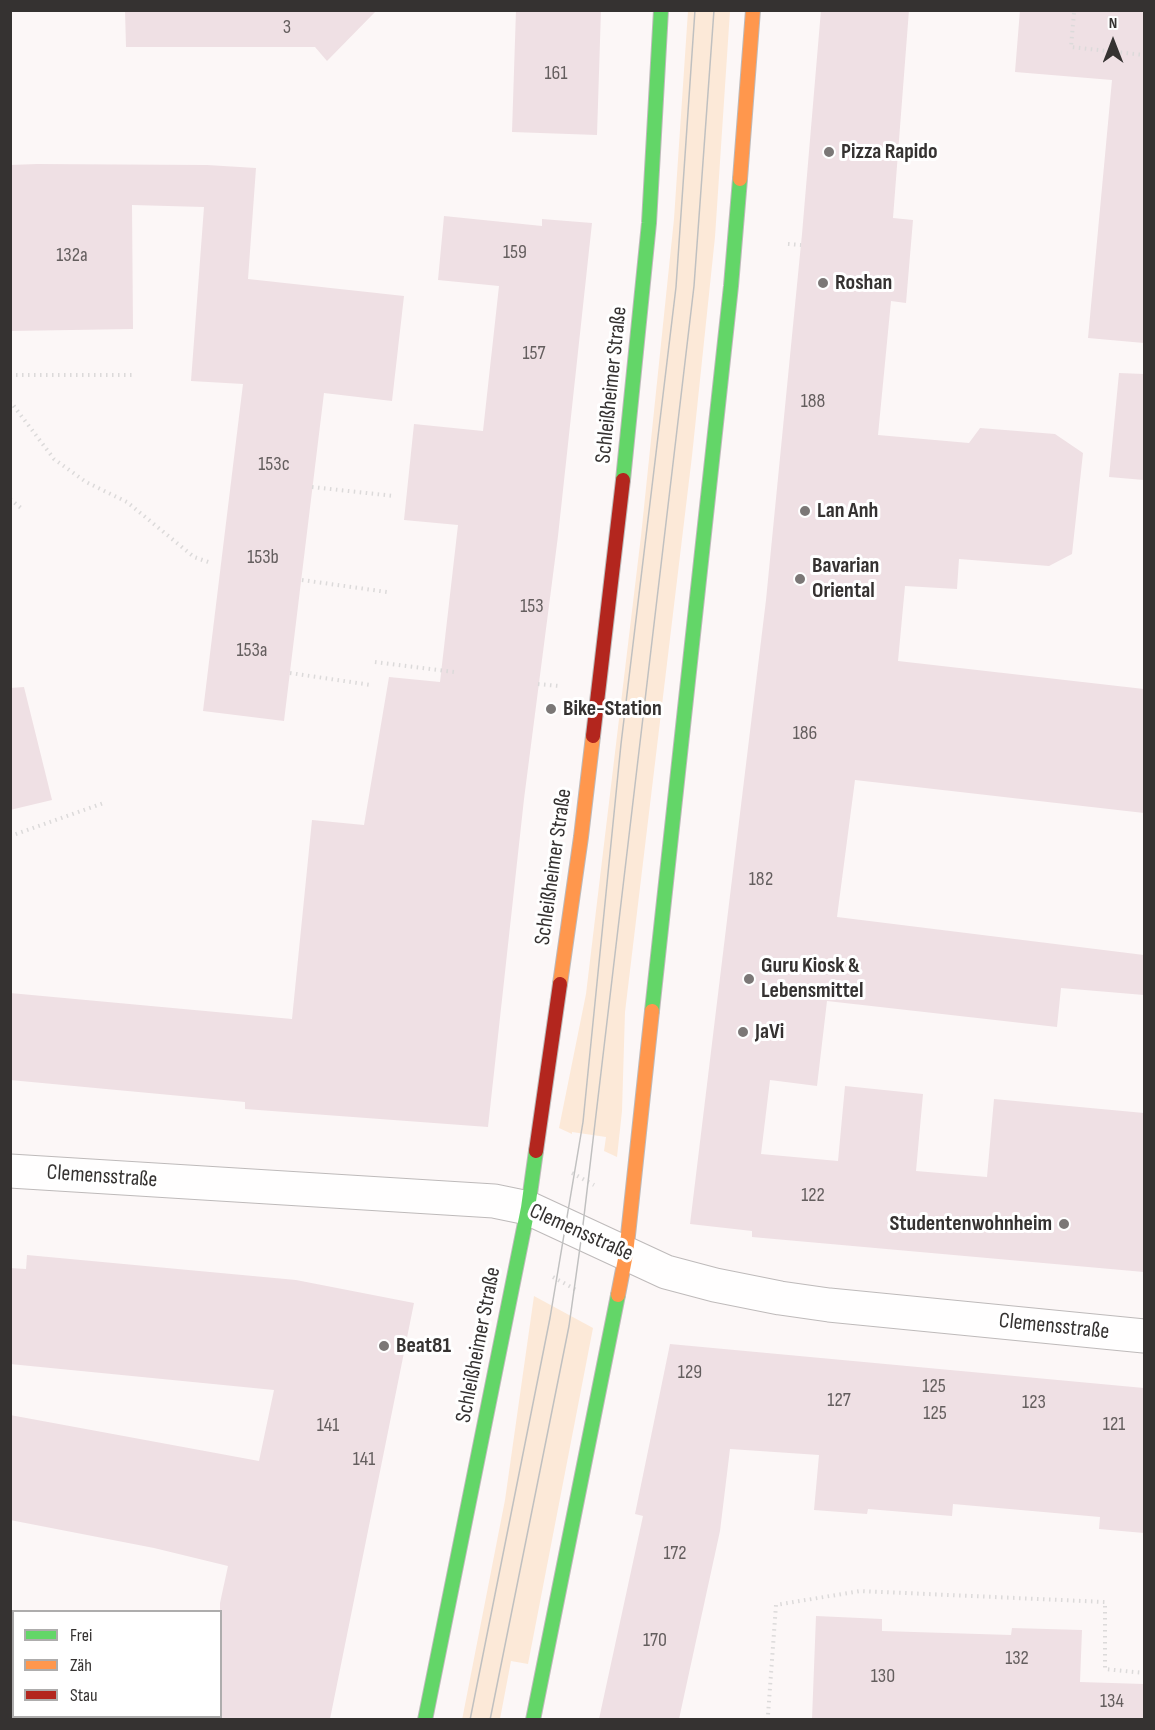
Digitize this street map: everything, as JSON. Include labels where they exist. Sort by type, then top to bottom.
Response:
[{"type":"main road","name":"Schleißheimer Straße","points":[[425,1719],[528,1208],[581,837],[633,393],[649,223],[662,10]]},
{"type":"main road","points":[[533,1719],[626,1254],[730,297],[753,10]]},
{"type":"street","name":"Clemensstraße","points":[[10,1171],[494,1201],[528,1208],[666,1272],[780,1298],[829,1305],[1144,1336]]},
{"type":"path","points":[[1074,13],[1071,47],[1144,55]]},
{"type":"path","points":[[788,244],[801,245]]},
{"type":"path","points":[[10,375],[133,375]]},
{"type":"path","points":[[10,401],[54,459],[86,482],[127,502],[194,557],[211,563]]},
{"type":"path","points":[[312,487],[394,496]]},
{"type":"path","points":[[10,499],[21,508]]},
{"type":"path","points":[[302,580],[387,591]]},
{"type":"path","points":[[375,662],[454,672]]},
{"type":"path","points":[[290,673],[370,685]]},
{"type":"path","points":[[538,684],[569,687]]},
{"type":"path","points":[[10,836],[104,803]]},
{"type":"path","points":[[534,1154],[631,1203]]},
{"type":"path","points":[[518,1255],[614,1313]]},
{"type":"path","points":[[766,1719],[776,1605],[860,1592],[1105,1602],[1105,1669],[1144,1672]]},
{"type":"shaded area","points":[[688,11],[730,11],[715,237],[692,456],[625,1012],[622,1111],[617,1157],[604,1151],[606,1137],[572,1132],[572,1134],[559,1128],[586,994],[641,536],[674,219]]},
{"type":"shaded area","points":[[534,1296],[593,1328],[528,1664],[511,1661],[500,1719],[462,1720],[505,1500]]},
{"type":"building","points":[[125,10],[377,10],[327,61],[315,47],[126,47]]},
{"type":"building","points":[[516,10],[601,10],[597,135],[512,132]]},
{"type":"building","points":[[821,10],[909,10],[893,218],[913,220],[906,303],[891,301],[878,435],[969,443],[980,428],[1055,434],[1083,453],[1072,554],[1049,566],[959,559],[957,589],[905,586],[898,661],[1144,689],[1144,813],[855,780],[837,917],[1144,955],[1144,995],[1061,988],[1057,1027],[827,1001],[817,1086],[770,1080],[761,1154],[838,1161],[845,1086],[923,1094],[916,1171],[987,1177],[994,1099],[1144,1113],[1144,1272],[752,1237],[752,1231],[690,1224],[766,600],[802,234]]},
{"type":"building","points":[[1020,10],[1144,10],[1144,343],[1088,338],[1112,80],[1015,72]]},
{"type":"building","points":[[10,165],[207,165],[256,168],[248,279],[404,296],[392,401],[324,393],[284,721],[203,711],[243,384],[191,381],[204,207],[132,205],[133,329],[10,331]]},
{"type":"building","points":[[444,216],[542,226],[542,219],[592,223],[558,536],[524,799],[488,1127],[245,1109],[245,1102],[10,1080],[10,993],[292,1019],[312,820],[364,825],[389,677],[440,682],[458,525],[404,520],[414,424],[483,431],[499,286],[438,280]]},
{"type":"building","points":[[1119,373],[1144,374],[1144,480],[1109,477]]},
{"type":"building","points":[[24,687],[52,800],[10,810],[10,688]]},
{"type":"building","points":[[27,1255],[296,1280],[414,1303],[330,1719],[220,1719],[222,1718],[222,1610],[220,1610],[220,1603],[228,1566],[154,1548],[10,1520],[10,1415],[259,1461],[274,1390],[10,1364],[10,1268],[26,1269]]},
{"type":"building","points":[[670,1344],[1144,1388],[1144,1533],[1099,1529],[1100,1517],[953,1504],[952,1516],[868,1509],[867,1514],[814,1510],[819,1455],[730,1449],[720,1531],[679,1719],[599,1719],[643,1516],[635,1514]]},
{"type":"building","points":[[816,1616],[882,1619],[882,1631],[1011,1635],[1012,1628],[1082,1630],[1080,1682],[1144,1684],[1144,1719],[812,1719]]},
{"type":"tram line","points":[[470,1720],[550,1318],[583,1122],[621,744],[676,287],[695,10]]},
{"type":"tram line","points":[[490,1720],[569,1326],[582,1233],[694,286],[714,10]]},
{"type":"traffic: fast","points":[[623,480],[649,223],[661,10]]},
{"type":"traffic: fast","points":[[652,1011],[731,286],[740,179]]},
{"type":"traffic: fast","points":[[425,1720],[528,1208],[536,1151]]},
{"type":"traffic: fast","points":[[533,1720],[618,1295]]},
{"type":"traffic: slow","points":[[740,179],[753,10]]},
{"type":"traffic: slow","points":[[560,984],[593,736]]},
{"type":"traffic: slow","points":[[618,1295],[626,1254],[652,1011]]},
{"type":"traffic: jam","points":[[593,736],[623,480]]},
{"type":"traffic: jam","points":[[536,1151],[560,984]]},
{"type":"place","name":"Pizza Rapido","points":[[829,152]]},
{"type":"place","name":"Roshan","points":[[823,283]]},
{"type":"place","name":"Lan Anh","points":[[805,511]]},
{"type":"place","name":"Bavarian Oriental","points":[[800,579]]},
{"type":"place","name":"Bike-Station","points":[[551,709]]},
{"type":"place","name":"Guru Kiosk & Lebensmittel","points":[[749,979]]},
{"type":"place","name":"JaVi","points":[[743,1032]]},
{"type":"place","name":"Studentenwohnheim","points":[[1064,1224]]},
{"type":"place","name":"Beat81","points":[[384,1346]]}]
